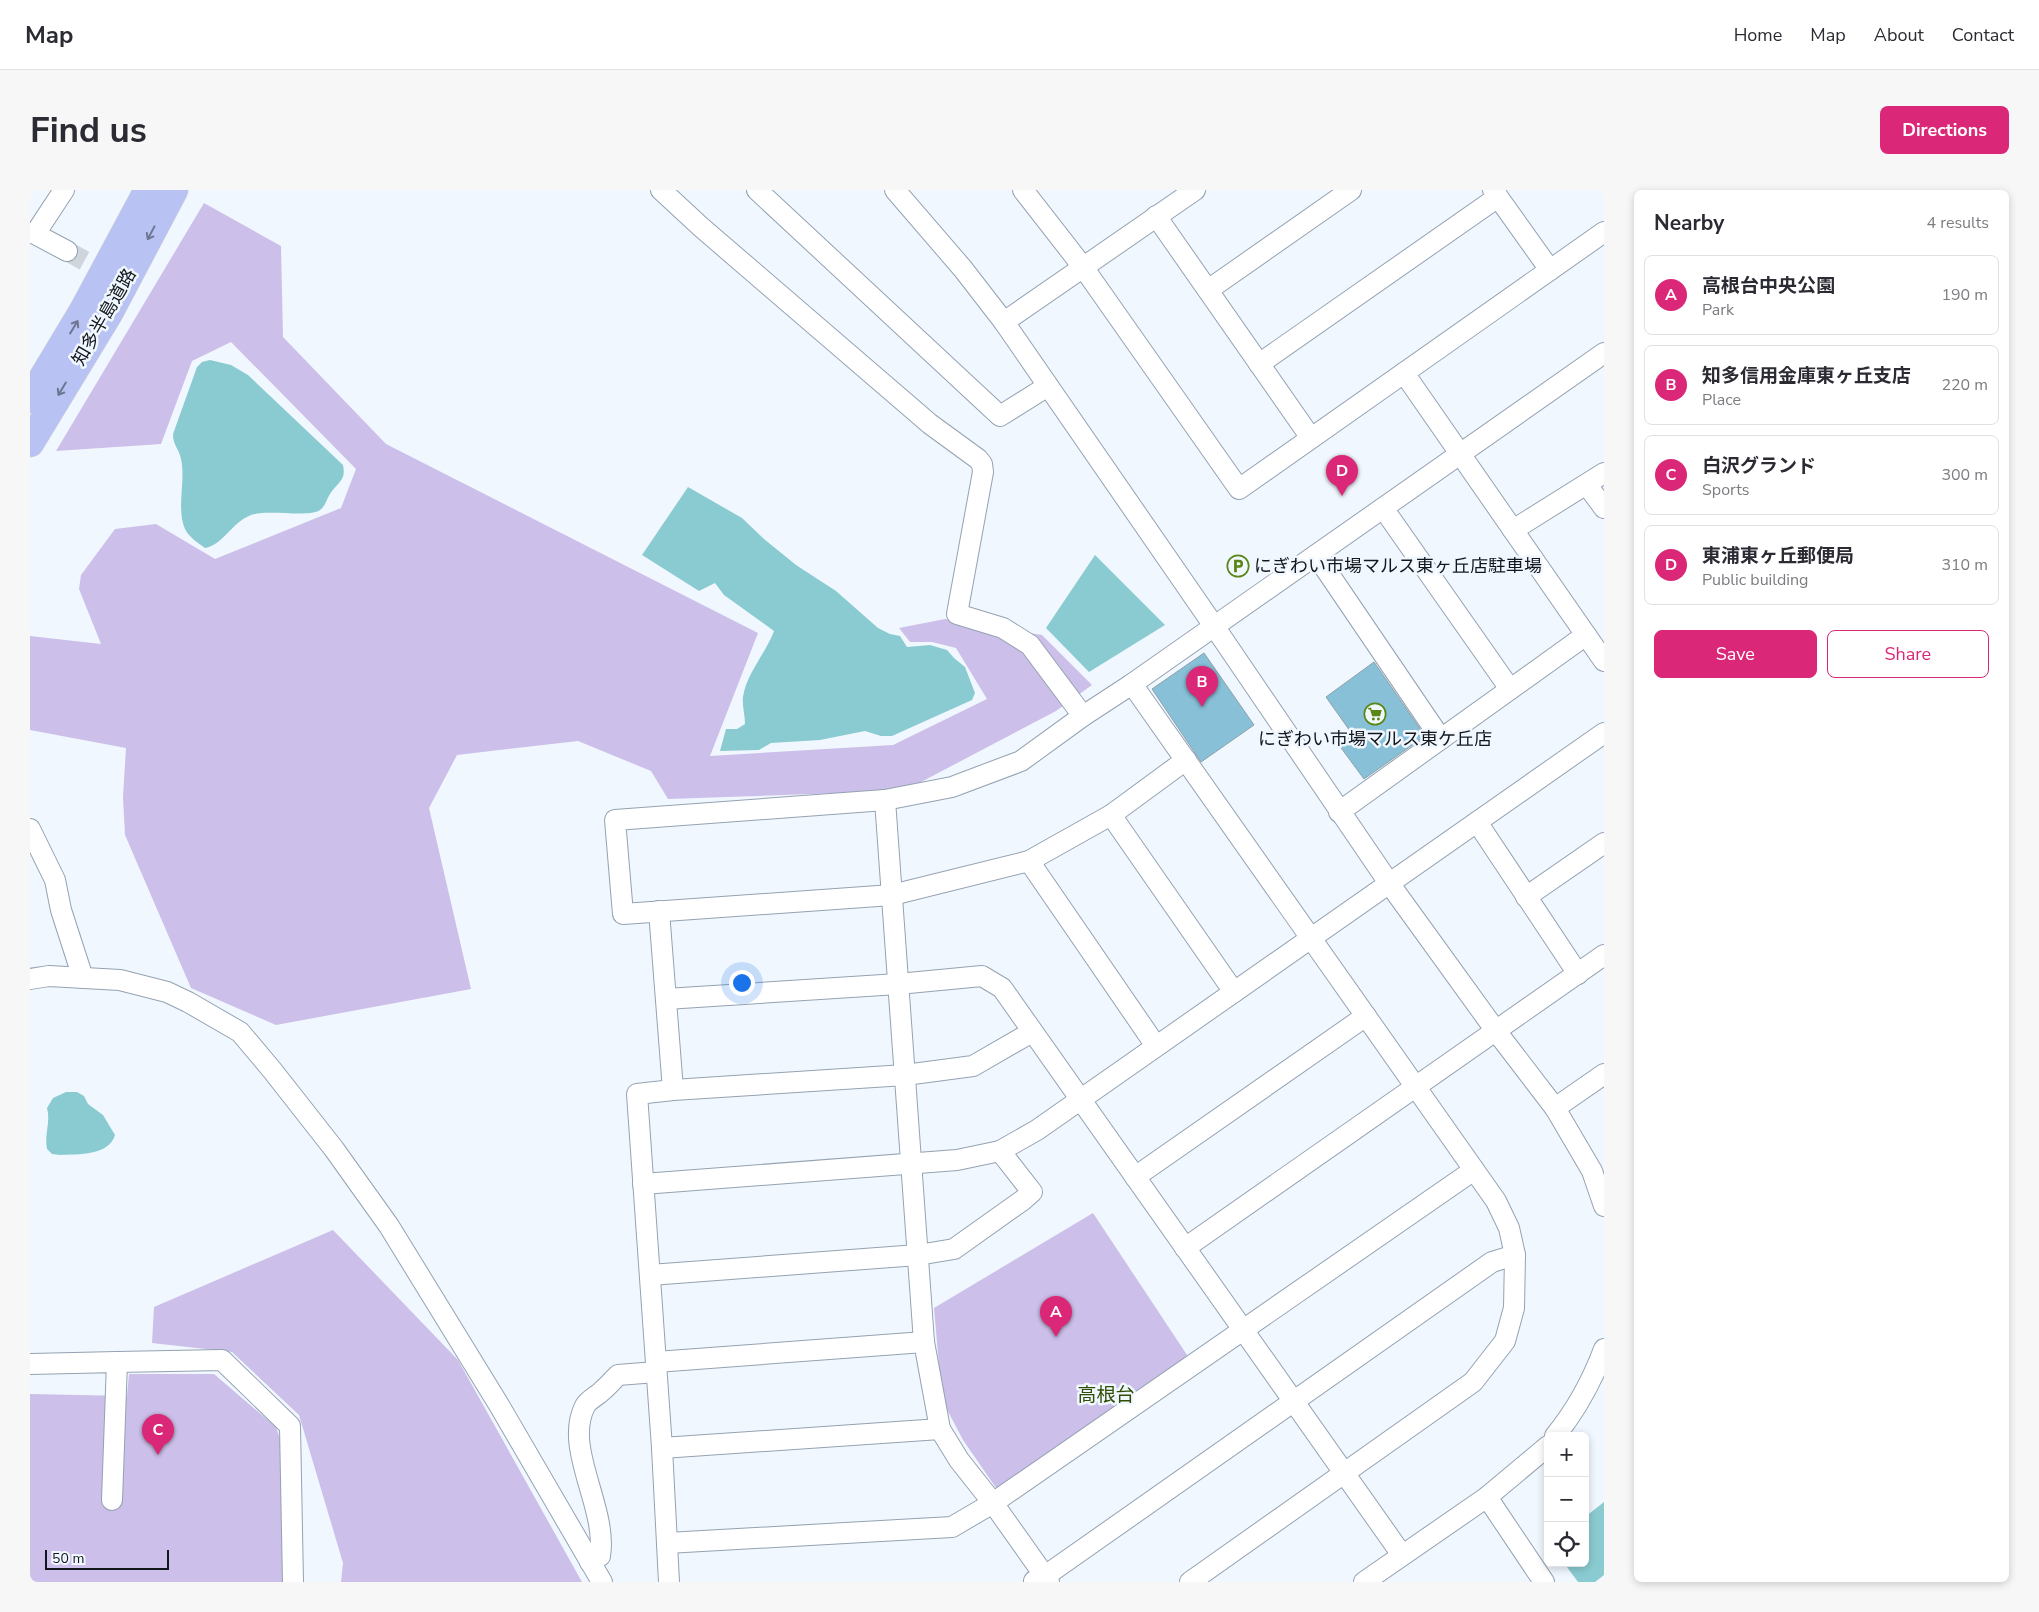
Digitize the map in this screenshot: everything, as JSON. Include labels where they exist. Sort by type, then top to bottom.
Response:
[{"type":"highway","name":"知多半島道路","points":[[30,399],[84,311],[148,190]]},
{"type":"highway","name":"知多半島道路","points":[[30,443],[109,313],[174,190]]},
{"type":"street","points":[[64,190],[33,238],[67,251]]},
{"type":"street","points":[[661,190],[701,228],[930,424],[978,459],[982,464],[983,472],[957,614],[1003,628],[1030,646],[1083,716]]},
{"type":"street","points":[[757,190],[1000,416],[1048,386]]},
{"type":"street","points":[[895,190],[963,269],[1004,322],[1214,626],[1339,812],[1496,1031],[1555,1108],[1592,1171],[1604,1206]]},
{"type":"street","points":[[1004,322],[1195,190]]},
{"type":"street","points":[[1208,290],[1351,190]]},
{"type":"street","points":[[1030,192],[1239,489],[1604,232]]},
{"type":"street","points":[[1259,364],[1495,193],[1550,270]]},
{"type":"street","points":[[1156,216],[1311,438]]},
{"type":"street","points":[[1186,760],[1111,815],[1029,861],[892,895],[624,914],[615,820],[885,800],[952,787],[1021,761],[1604,354]]},
{"type":"street","points":[[1404,373],[1604,661]]},
{"type":"street","points":[[1513,530],[1604,473]]},
{"type":"street","points":[[1587,485],[1604,508]]},
{"type":"street","points":[[1382,508],[1510,689]]},
{"type":"street","points":[[1316,555],[1441,739]]},
{"type":"street","points":[[1339,812],[1586,635]]},
{"type":"street","points":[[1132,684],[1496,1201],[1509,1228],[1515,1255],[1514,1308],[1505,1340],[1472,1382],[1345,1474],[1190,1582]]},
{"type":"street","points":[[643,1184],[956,1160],[1000,1150],[1037,1130],[1604,733]]},
{"type":"street","points":[[885,800],[924,1342],[940,1430],[959,1460],[993,1503],[1042,1580],[1492,1262],[1515,1255]]},
{"type":"street","points":[[1111,815],[1234,992]]},
{"type":"street","points":[[1477,822],[1578,974]]},
{"type":"street","points":[[30,829],[55,880],[62,910],[83,978]]},
{"type":"street","points":[[1526,897],[1604,843]]},
{"type":"street","points":[[1029,861],[1156,1046]]},
{"type":"street","points":[[659,911],[673,1090]]},
{"type":"street","points":[[1185,1248],[1604,955]]},
{"type":"street","points":[[30,979],[49,976],[120,980],[167,992],[240,1032],[334,1149],[389,1226],[498,1405],[602,1582]]},
{"type":"street","points":[[666,999],[898,984],[982,976],[1002,988],[1402,1555]]},
{"type":"street","points":[[1135,1177],[1366,1016]]},
{"type":"street","points":[[669,1582],[662,1448],[637,1094],[905,1075],[973,1066],[1032,1032]]},
{"type":"street","points":[[1555,1108],[1604,1074]]},
{"type":"street","points":[[650,1275],[918,1255],[954,1249],[1032,1192],[1000,1150]]},
{"type":"street","points":[[667,1543],[952,1527],[993,1503],[1474,1170]]},
{"type":"street","points":[[590,1562],[600,1556],[601,1548],[595,1503],[582,1458],[578,1426],[585,1404],[602,1392],[618,1375],[656,1367],[924,1342]]},
{"type":"street","points":[[1559,1432],[1573,1414],[1592,1381],[1604,1349]]},
{"type":"street","points":[[30,1364],[222,1360],[290,1426],[293,1582]]},
{"type":"street","points":[[112,1500],[117,1362]]},
{"type":"street","points":[[662,1448],[940,1430]]},
{"type":"street","points":[[1364,1582],[1487,1497],[1544,1449]]},
{"type":"street","points":[[1487,1497],[1544,1582]]},
{"type":"shaded area","points":[[204,203],[281,246],[283,337],[386,444],[758,633],[710,756],[893,745],[987,699],[956,648],[932,642],[910,642],[899,628],[945,619],[1042,635],[1092,685],[1056,711],[904,791],[668,799],[651,771],[578,741],[457,755],[429,808],[471,989],[276,1025],[191,988],[125,835],[123,797],[126,748],[30,730],[30,636],[101,644],[79,589],[81,575],[115,529],[156,524],[215,559],[341,508],[356,469],[231,342],[192,361],[161,444],[56,451]]},
{"type":"shaded area","points":[[1093,1213],[1195,1367],[1003,1498],[963,1440],[942,1400],[934,1308]]},
{"type":"shaded area","points":[[333,1230],[458,1360],[582,1582],[341,1582],[343,1563],[299,1415],[232,1352],[152,1343],[154,1307]]},
{"type":"shaded area","points":[[129,1374],[214,1374],[276,1427],[295,1483],[295,1582],[30,1582],[30,1394],[127,1396]]},
{"type":"water","points":[[210,360],[231,365],[248,375],[343,465],[344,474],[342,480],[330,493],[320,510],[307,513],[258,513],[251,515],[238,523],[217,543],[205,548],[189,535],[182,521],[182,467],[173,434],[197,367],[202,362]]},
{"type":"water","points":[[688,487],[742,518],[796,565],[836,591],[878,628],[890,634],[900,636],[907,647],[930,645],[947,650],[965,667],[975,693],[972,700],[892,736],[881,736],[865,731],[820,740],[771,743],[759,750],[720,751],[726,729],[737,729],[745,724],[743,697],[745,688],[774,631],[724,595],[715,583],[699,591],[642,555]]},
{"type":"water","points":[[1095,555],[1165,625],[1089,672],[1046,628]]},
{"type":"water","points":[[66,1092],[77,1092],[84,1096],[88,1104],[103,1115],[115,1135],[112,1142],[106,1147],[84,1154],[60,1155],[52,1154],[47,1149],[47,1108],[53,1098]]},
{"type":"water","points":[[1604,1502],[1604,1575],[1595,1582],[1578,1582],[1567,1567],[1589,1567],[1589,1514]]},
{"type":"building","points":[[1204,653],[1254,725],[1201,762],[1152,689]]},
{"type":"building","name":"にぎわい市場マルス東ケ丘店","points":[[1374,662],[1425,736],[1364,779],[1336,741],[1350,731],[1326,697]]},
{"type":"tunnel","points":[[67,251],[145,294]]},
{"type":"place","name":"東浦東ヶ丘郵便局","points":[[1342,496]]},
{"type":"place","name":"にぎわい市場マルス東ヶ丘店駐車場","points":[[1238,566]]},
{"type":"place","name":"知多信用金庫東ヶ丘支店","points":[[1202,707]]},
{"type":"place","name":"にぎわい市場マルス東ケ丘店","points":[[1375,714]]},
{"type":"place","name":"高根台中央公園","points":[[1056,1337]]},
{"type":"place","name":"白沢グランド","points":[[158,1455]]},
{"type":"district","name":"高根台","points":[[1106,1394]]}]
